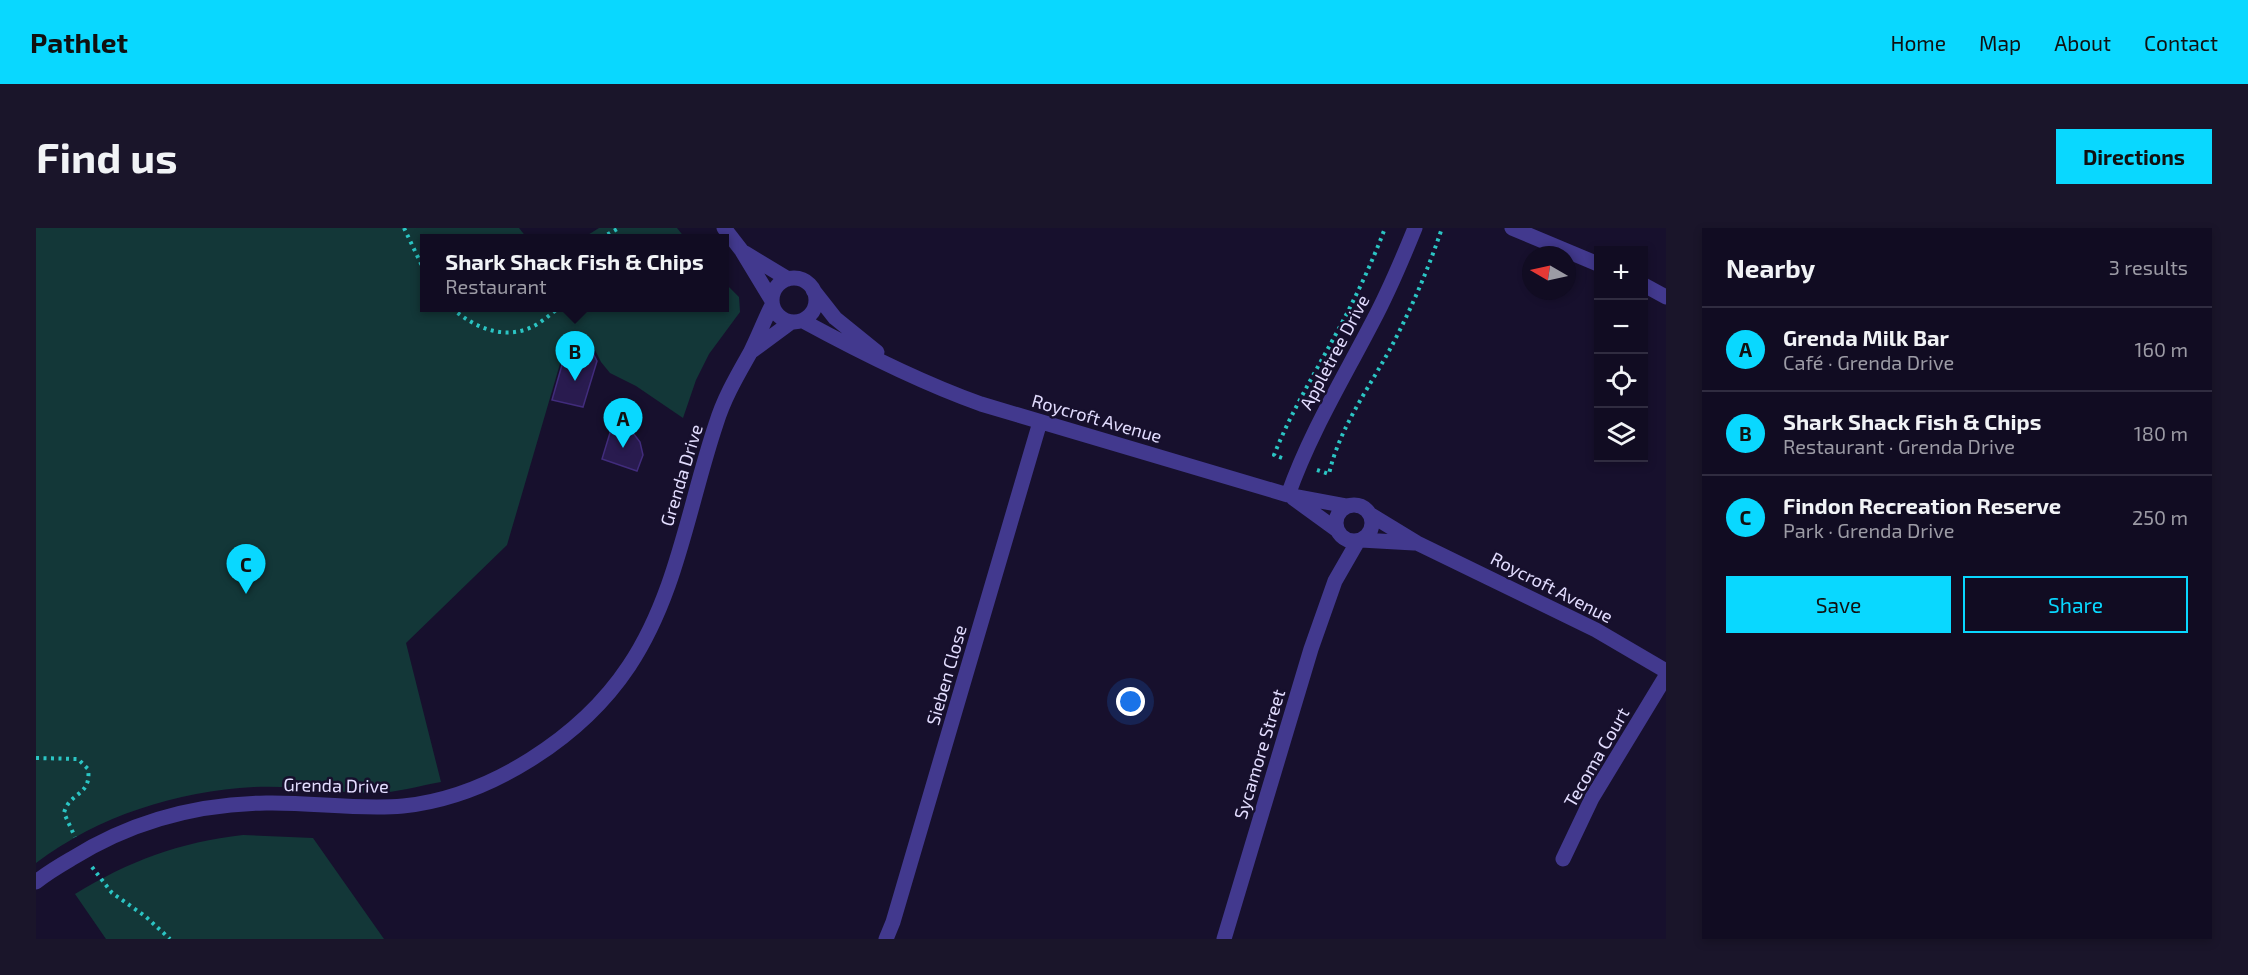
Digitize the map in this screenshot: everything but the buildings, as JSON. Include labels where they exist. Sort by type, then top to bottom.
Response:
[{"type":"street","name":"Appletree Drive","points":[[1288,495],[1314,431],[1374,320],[1415,228]]},
{"type":"street","points":[[1512,228],[1594,262]]},
{"type":"street","points":[[729,234],[742,251],[778,316],[796,322],[809,317],[816,304],[813,290],[803,280],[788,279],[742,251]]},
{"type":"street","points":[[772,302],[777,286],[788,279]]},
{"type":"street","points":[[1648,287],[1666,297]]},
{"type":"street","name":"Roycroft Avenue","points":[[813,290],[835,318],[898,369]]},
{"type":"street","name":"Grenda Drive","points":[[36,882],[82,852],[116,834],[159,818],[228,805],[266,803],[377,808],[433,801],[491,780],[527,762],[560,739],[589,714],[612,689],[645,639],[670,579],[725,399],[750,353],[772,302]]},
{"type":"street","name":"Roycroft Avenue","points":[[796,322],[942,390],[1040,422],[1288,495],[1347,506]]},
{"type":"street","name":"Grenda Drive","points":[[750,353],[796,322]]},
{"type":"street","name":"Sieben Close","points":[[886,939],[897,911],[1040,422]]},
{"type":"street","name":"Roycroft Avenue","points":[[1288,495],[1339,533]]},
{"type":"street","points":[[1352,504],[1364,507],[1371,515],[1373,521],[1370,532],[1360,540],[1352,541],[1339,533],[1336,525],[1338,513],[1347,506],[1352,504]]},
{"type":"street","name":"Roycroft Avenue","points":[[1371,515],[1417,543],[1586,625],[1666,671]]},
{"type":"street","name":"Sycamore Street","points":[[1335,581],[1339,533]]},
{"type":"street","name":"Roycroft Avenue","points":[[1360,540],[1417,543]]},
{"type":"street","name":"Sycamore Street","points":[[1224,939],[1311,649],[1335,581],[1360,540]]},
{"type":"street","name":"Tecoma Court","points":[[1563,859],[1592,798],[1666,676]]},
{"type":"path","points":[[404,228],[420,262]]},
{"type":"path","points":[[458,312],[475,324],[501,333],[527,329],[553,312]]},
{"type":"green space","points":[[36,228],[519,228],[524,234],[420,234],[420,312],[729,312],[729,287],[739,297],[740,312],[709,354],[696,380],[683,418],[636,386],[610,373],[601,362],[589,338],[569,333],[507,545],[406,643],[441,782],[378,793],[254,787],[196,794],[168,800],[112,819],[60,846],[36,863]]},
{"type":"green space","points":[[599,228],[677,228],[682,234],[589,234]]},
{"type":"green space","points":[[243,835],[313,838],[384,939],[106,939],[75,894],[115,872],[156,855],[176,848]]},
{"type":"place","name":"Shark Shack Fish & Chips","points":[[575,381]]},
{"type":"place","name":"Grenda Milk Bar","points":[[623,448]]},
{"type":"place","name":"Findon Recreation Reserve","points":[[246,594]]}]
